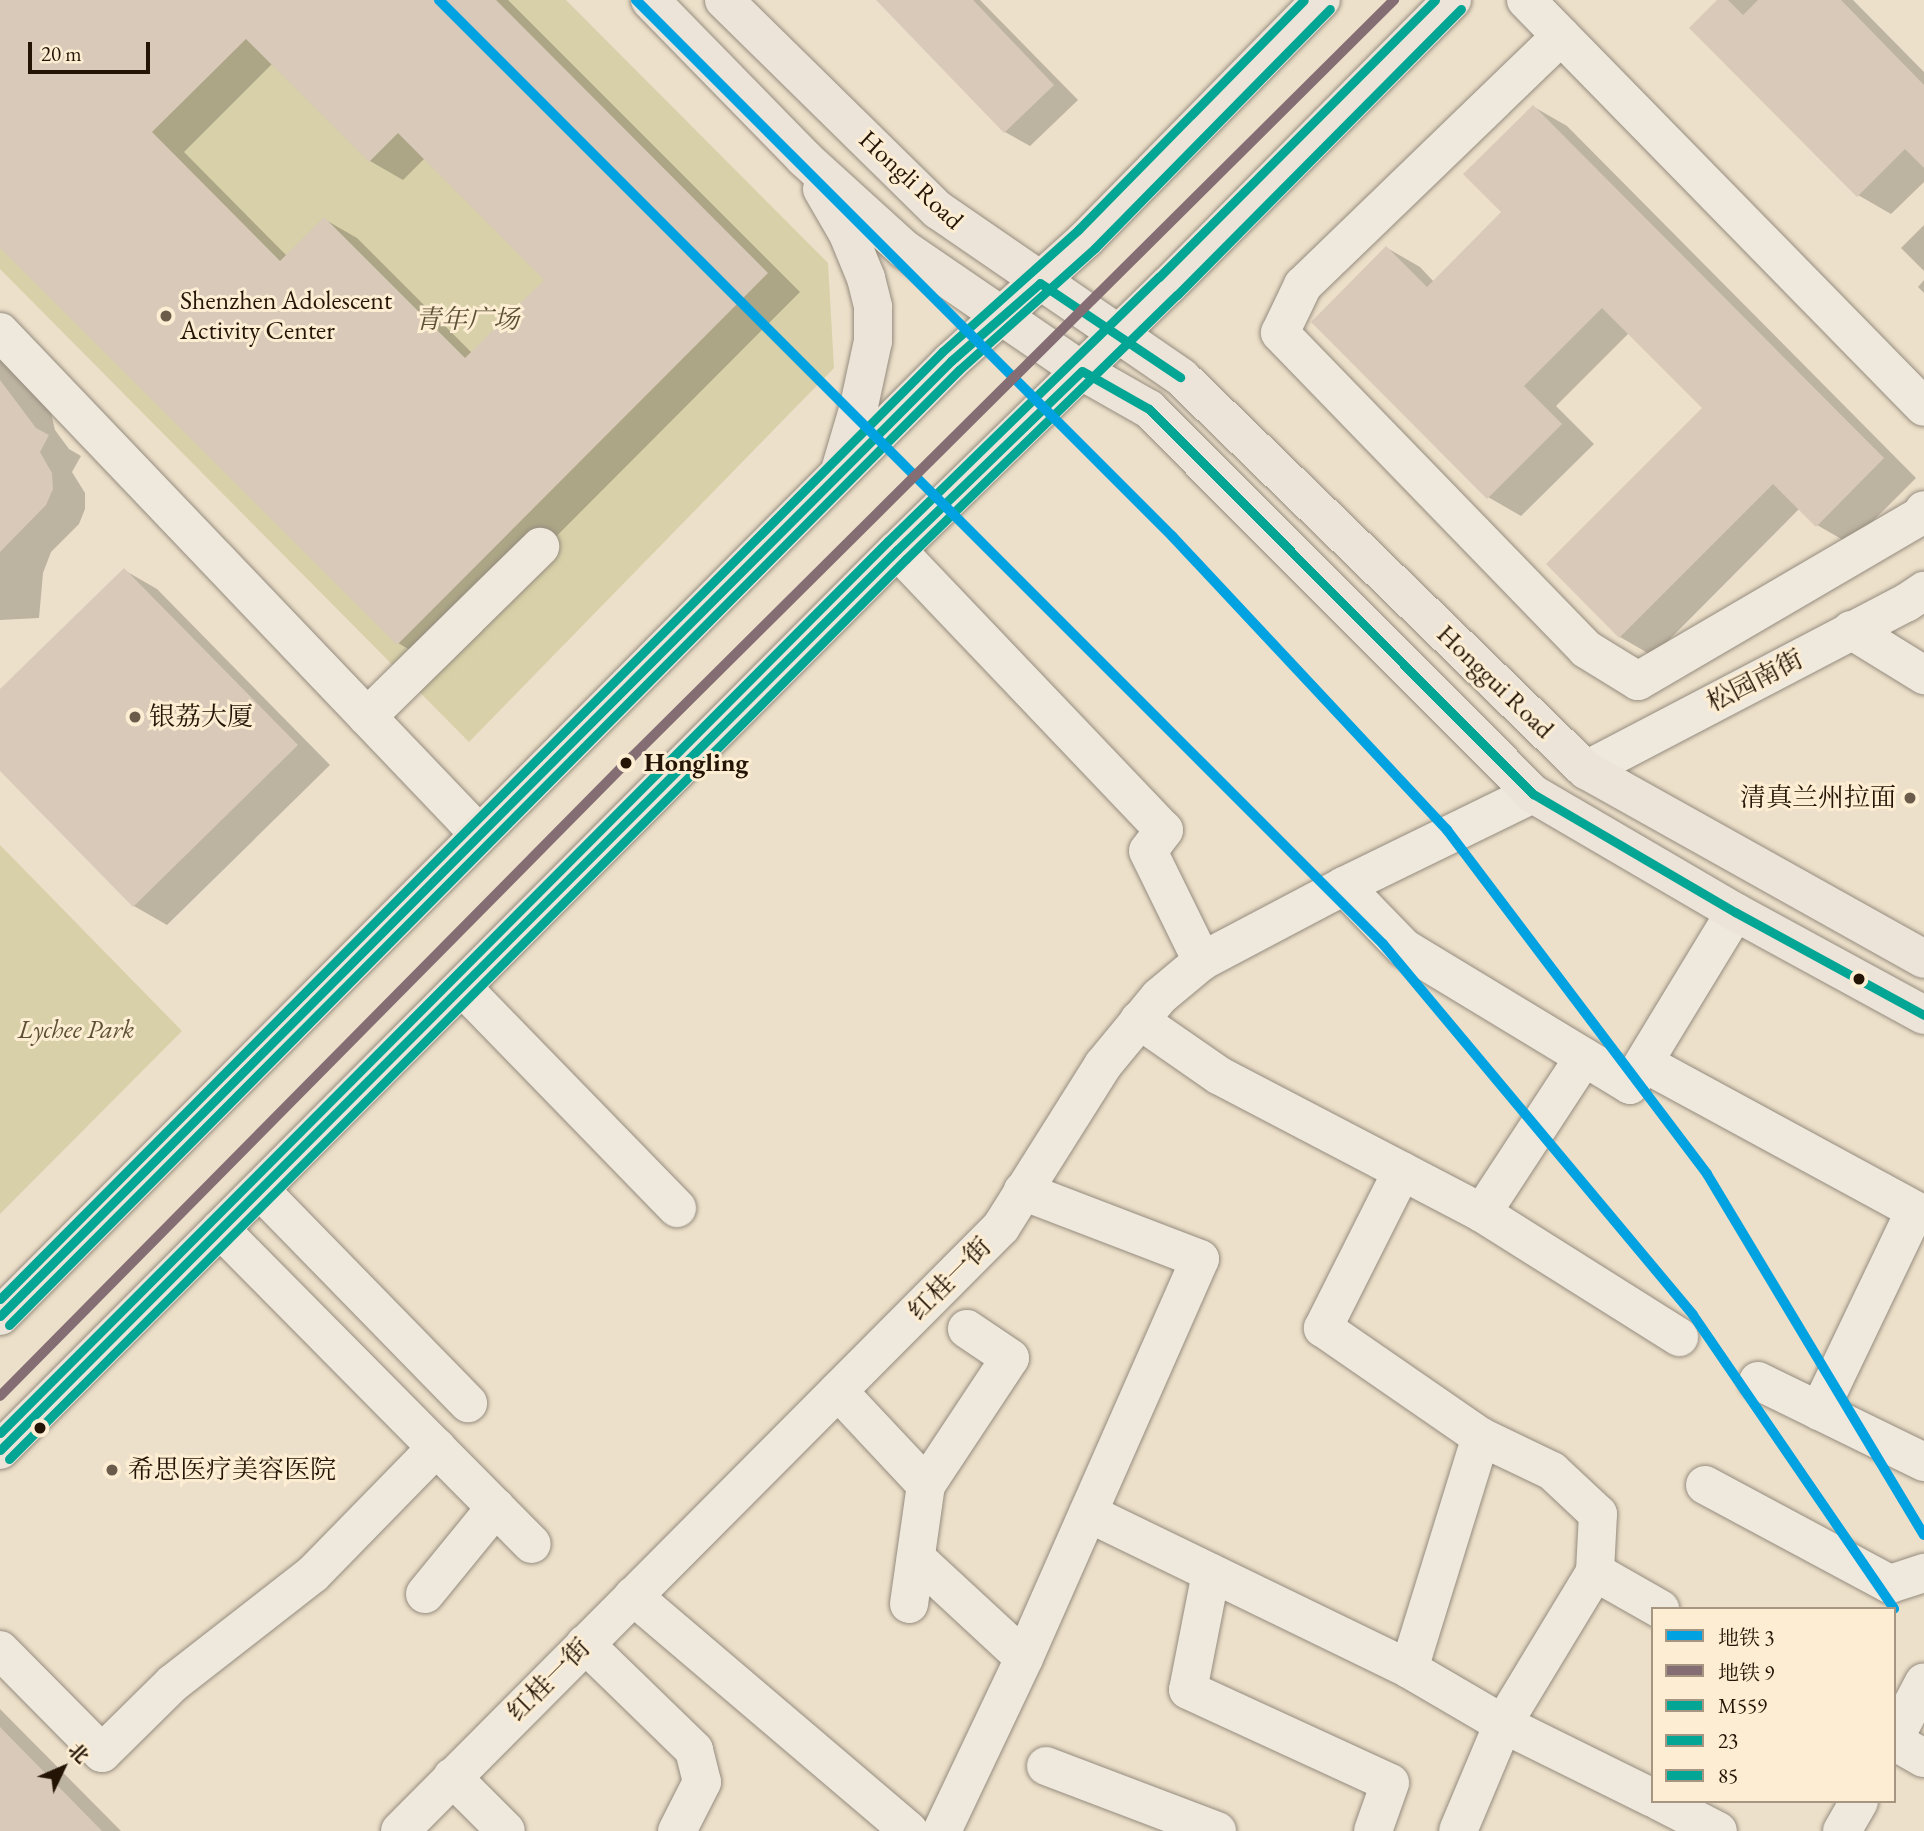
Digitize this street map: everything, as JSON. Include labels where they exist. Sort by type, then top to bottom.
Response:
[{"type":"main road","name":"Hongli Road","points":[[650,0],[804,158],[904,249],[1082,371]]},
{"type":"main road","name":"Hongli Road","points":[[724,0],[938,210],[1118,335]]},
{"type":"main road","points":[[0,1316],[951,361],[1040,283],[1321,0]]},
{"type":"main road","points":[[0,1450],[897,550],[1082,371],[1452,0]]},
{"type":"main road","points":[[804,158],[848,234],[866,278],[873,307],[873,341],[859,406],[840,472]]},
{"type":"main road","name":"Honggui Road","points":[[1118,335],[1182,378],[1586,770],[1924,959]]},
{"type":"main road","name":"Honggui Road","points":[[1082,371],[1149,409],[1533,794],[1735,912],[1924,1015]]},
{"type":"street","points":[[1527,0],[1924,407]]},
{"type":"street","points":[[1561,36],[1303,285],[1280,333],[1586,649],[1638,681],[1923,515],[1924,510]]},
{"type":"street","points":[[0,332],[479,834]]},
{"type":"street","points":[[367,717],[540,547]]},
{"type":"street","points":[[897,550],[1164,830],[1148,851],[1202,961]]},
{"type":"street","name":"松园南街","points":[[1586,770],[1906,603],[1924,591]]},
{"type":"street","points":[[1757,612],[1785,666]]},
{"type":"street","points":[[1851,631],[1924,675]]},
{"type":"street","name":"红桂一街","points":[[400,1831],[1001,1227],[1103,1065],[1159,997],[1202,961],[1344,886],[1533,794]]},
{"type":"street","points":[[1344,886],[1404,948],[1630,1085],[1735,912]]},
{"type":"street","points":[[463,988],[677,1208]]},
{"type":"street","points":[[1139,1020],[1220,1076],[1482,1213],[1679,1337]]},
{"type":"street","points":[[1482,1213],[1584,1057]]},
{"type":"street","points":[[1644,1063],[1920,1213],[1819,1411]]},
{"type":"street","points":[[1402,1171],[1323,1328],[1481,1437],[1552,1471],[1598,1514],[1595,1572],[1503,1724],[1458,1831]]},
{"type":"street","points":[[260,1190],[468,1403]]},
{"type":"street","points":[[942,1831],[1024,1658],[1200,1259],[1023,1191]]},
{"type":"street","points":[[220,1229],[531,1544]]},
{"type":"street","points":[[909,1604],[926,1485],[1010,1358],[967,1329]]},
{"type":"street","points":[[1758,1381],[1924,1462]]},
{"type":"street","points":[[838,1391],[926,1485]]},
{"type":"street","points":[[1409,1669],[1481,1437]]},
{"type":"street","points":[[0,1650],[102,1753],[173,1683],[313,1574],[437,1447]]},
{"type":"street","points":[[1705,1485],[1890,1584],[1924,1573]]},
{"type":"street","points":[[425,1594],[496,1507]]},
{"type":"street","points":[[1088,1513],[1409,1669],[1503,1724],[1651,1797]]},
{"type":"street","points":[[916,1558],[1024,1658]]},
{"type":"street","points":[[1595,1572],[1656,1607]]},
{"type":"street","points":[[1211,1573],[1188,1690],[1390,1783],[1373,1831]]},
{"type":"street","points":[[633,1596],[909,1831]]},
{"type":"street","points":[[585,1644],[694,1751],[702,1782],[677,1831]]},
{"type":"street","points":[[1896,1736],[1924,1682]]},
{"type":"street","points":[[1896,1741],[1924,1758]]},
{"type":"street","points":[[1046,1766],[1217,1831]]},
{"type":"street","points":[[452,1777],[506,1831]]},
{"type":"street","points":[[1663,1803],[1718,1831]]},
{"type":"green space","name":"青年广场","points":[[0,0],[566,0],[828,263],[834,368],[469,742],[0,269]]},
{"type":"green space","name":"Lychee Park","points":[[0,845],[182,1031],[0,1214]]},
{"type":"building","name":"青年广场","points":[[0,0],[496,0],[768,273],[397,645],[0,248]],"holes":[[[246,39],[369,162],[398,133],[544,280],[465,358],[324,217],[280,261],[152,132]]]},
{"type":"building","points":[[876,0],[973,0],[1054,85],[1004,133]]},
{"type":"building","points":[[1717,0],[1728,0],[1743,15],[1758,0],[1841,0],[1924,85],[1924,168],[1905,149],[1857,197],[1689,28]]},
{"type":"building","points":[[1533,105],[1884,458],[1816,527],[1773,484],[1619,638],[1546,564],[1702,408],[1602,308],[1524,386],[1562,424],[1487,499],[1311,322],[1386,246],[1427,287],[1501,212],[1463,174]]},
{"type":"building","points":[[0,380],[36,428],[49,435],[40,452],[52,473],[53,489],[46,505],[0,552]]},
{"type":"building","name":"银荔大厦","points":[[124,568],[298,745],[133,907],[0,771],[0,689]]},
{"type":"building","points":[[0,1727],[102,1831],[0,1831]]},
{"type":"metro line","name":"3","points":[[439,0],[1383,944],[1693,1315],[1893,1607]]},
{"type":"metro line","name":"3","points":[[636,0],[1172,536],[1447,830],[1707,1174],[1924,1535]]},
{"type":"metro line","name":"9","points":[[0,1396],[633,756],[1394,0]]},
{"type":"transit line","name":"85","points":[[0,1299],[942,352],[1078,230],[1304,0]]},
{"type":"transit line","name":"85","points":[[0,1433],[888,541],[1159,277],[1435,0]]},
{"type":"transit line","name":"23","points":[[9,1325],[959,370],[1095,248],[1330,9]]},
{"type":"transit line","name":"23","points":[[9,1459],[906,559],[1177,295],[1461,9]]},
{"type":"transit line","name":"M559","points":[[0,1316],[951,361],[1040,283],[1180,377]]},
{"type":"transit line","name":"M559","points":[[0,1450],[897,550],[1082,371],[1149,409],[1533,794],[1735,912],[1924,1015]]},
{"type":"place","name":"Shenzhen Adolescent Activity Center","points":[[166,316]]},
{"type":"place","name":"银荔大厦","points":[[135,717]]},
{"type":"place","name":"Hongling","points":[[626,763]]},
{"type":"place","name":"清真兰州拉面","points":[[1910,798]]},
{"type":"place","name":"希思医疗美容医院","points":[[112,1470]]}]
